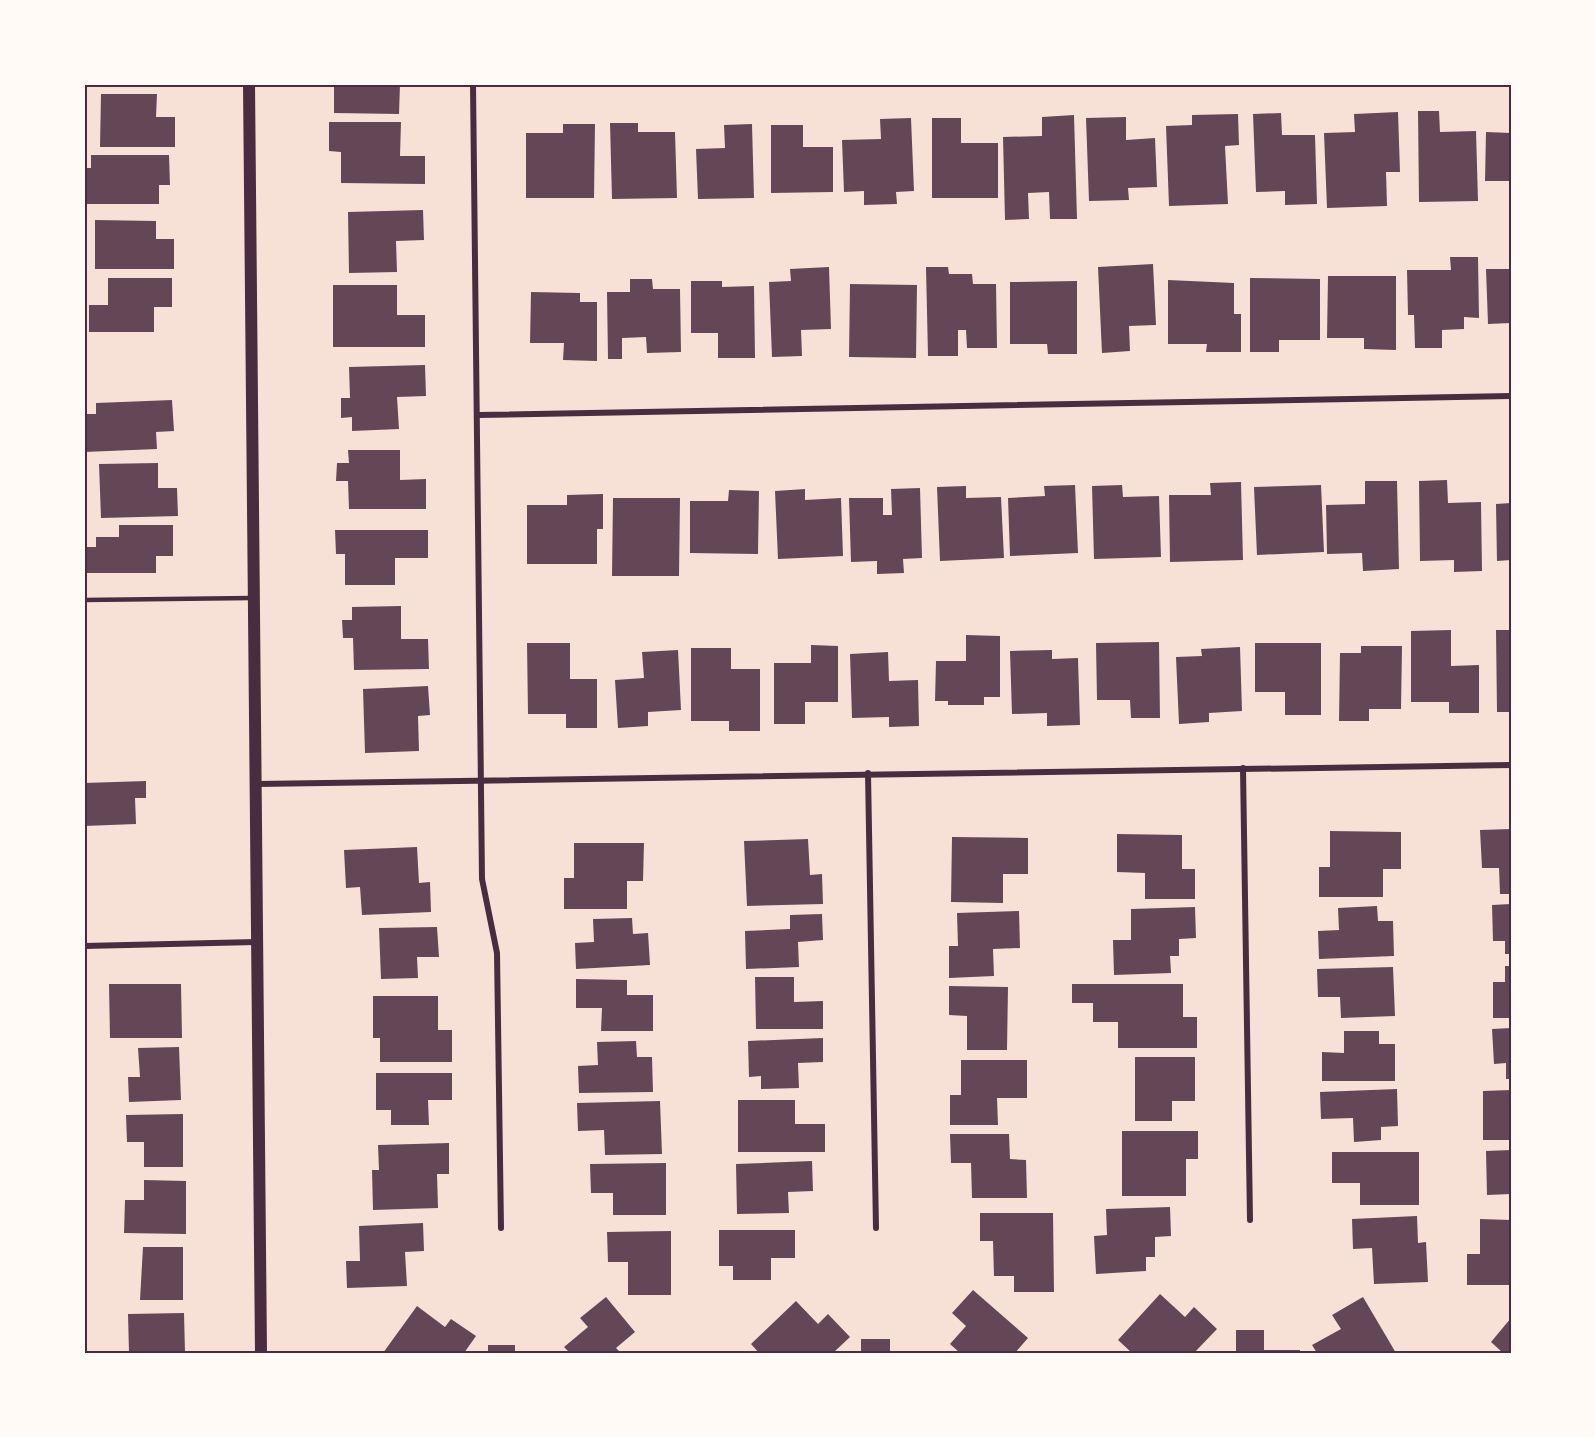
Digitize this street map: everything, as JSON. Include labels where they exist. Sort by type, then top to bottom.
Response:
[{"type":"main road","points":[[249,84],[261,1353]]},
{"type":"street","points":[[473,84],[482,879],[497,953],[501,1228]]},
{"type":"street","points":[[478,415],[1511,396]]},
{"type":"street","points":[[257,784],[1511,765]]},
{"type":"street","points":[[1243,768],[1250,1220]]},
{"type":"street","points":[[868,773],[876,1228]]},
{"type":"street","points":[[84,946],[257,942]]},
{"type":"lane","points":[[84,600],[255,597]]},
{"type":"building","points":[[334,84],[400,84],[399,114],[334,113]]},
{"type":"building","points":[[101,94],[157,94],[156,117],[175,117],[175,147],[100,147]]},
{"type":"building","points":[[1418,111],[1439,111],[1440,132],[1476,131],[1478,201],[1419,202]]},
{"type":"building","points":[[1398,112],[1400,172],[1386,172],[1387,206],[1327,208],[1324,133],[1355,132],[1354,114]]},
{"type":"building","points":[[1281,113],[1282,135],[1315,135],[1317,204],[1285,205],[1285,191],[1256,192],[1253,114]]},
{"type":"building","points":[[1238,114],[1239,145],[1225,146],[1228,204],[1169,206],[1166,126],[1192,125],[1192,115]]},
{"type":"building","points":[[1074,115],[1077,219],[1050,219],[1049,192],[1028,193],[1029,219],[1005,220],[1003,137],[1042,136],[1042,117]]},
{"type":"building","points":[[1126,117],[1126,140],[1155,138],[1157,187],[1128,188],[1129,200],[1089,201],[1086,118]]},
{"type":"building","points":[[911,118],[914,191],[896,192],[897,204],[864,205],[864,191],[844,192],[842,140],[881,139],[880,119]]},
{"type":"building","points":[[932,118],[961,118],[961,143],[998,143],[998,198],[932,198]]},
{"type":"building","points":[[329,122],[401,122],[400,156],[425,156],[425,184],[341,183],[341,152],[329,151]]},
{"type":"building","points":[[610,123],[638,123],[638,132],[675,132],[677,198],[612,199]]},
{"type":"building","points":[[563,124],[595,124],[594,198],[526,198],[526,133],[563,133]]},
{"type":"building","points":[[752,124],[754,198],[698,199],[696,149],[725,148],[724,125]]},
{"type":"building","points":[[771,125],[803,125],[803,147],[833,147],[833,192],[771,193]]},
{"type":"building","points":[[1486,132],[1511,133],[1511,181],[1485,181]]},
{"type":"building","points":[[91,155],[169,155],[170,185],[159,185],[159,204],[84,204],[84,168],[91,168]]},
{"type":"building","points":[[423,210],[424,240],[396,241],[397,272],[349,273],[348,212]]},
{"type":"building","points":[[95,220],[156,221],[156,239],[174,239],[174,269],[95,269]]},
{"type":"building","points":[[1450,257],[1478,257],[1479,318],[1464,317],[1464,329],[1442,330],[1442,348],[1415,348],[1414,315],[1408,315],[1407,270],[1451,270]]},
{"type":"building","points":[[1153,264],[1156,325],[1129,326],[1130,351],[1102,353],[1098,267]]},
{"type":"building","points":[[829,267],[831,329],[801,330],[802,356],[772,357],[769,282],[791,281],[790,269]]},
{"type":"building","points":[[926,267],[948,267],[949,274],[972,274],[973,284],[996,284],[997,348],[967,348],[966,330],[958,330],[958,356],[928,356]]},
{"type":"building","points":[[1486,269],[1511,269],[1511,323],[1488,324]]},
{"type":"building","points":[[1328,276],[1396,276],[1396,350],[1364,349],[1364,338],[1327,338]]},
{"type":"building","points":[[108,278],[172,278],[172,307],[154,307],[154,332],[89,332],[89,305],[108,305]]},
{"type":"building","points":[[1250,278],[1320,279],[1320,340],[1279,340],[1279,352],[1250,352]]},
{"type":"building","points":[[630,279],[652,279],[653,289],[680,289],[681,352],[647,353],[646,337],[622,338],[622,359],[608,359],[607,292],[630,292]]},
{"type":"building","points":[[1168,280],[1234,283],[1234,314],[1241,314],[1241,352],[1206,352],[1207,344],[1168,344]]},
{"type":"building","points":[[691,281],[722,281],[722,287],[754,286],[755,358],[718,358],[718,333],[691,333]]},
{"type":"building","points":[[1077,281],[1077,354],[1048,354],[1047,344],[1010,344],[1010,282]]},
{"type":"building","points":[[850,284],[917,285],[916,358],[849,357]]},
{"type":"building","points":[[333,285],[397,285],[397,315],[425,315],[425,347],[333,347]]},
{"type":"building","points":[[531,292],[580,293],[580,302],[597,302],[597,361],[563,360],[564,343],[530,343]]},
{"type":"building","points":[[425,365],[426,396],[397,397],[399,429],[352,431],[352,417],[341,418],[341,398],[350,398],[349,367]]},
{"type":"building","points":[[172,400],[174,431],[156,432],[157,449],[84,452],[84,414],[96,414],[96,403]]},
{"type":"building","points":[[348,450],[400,450],[400,480],[426,479],[426,509],[349,509],[348,481],[336,481],[337,463],[349,463]]},
{"type":"building","points":[[158,463],[158,488],[177,488],[178,516],[101,518],[99,464]]},
{"type":"building","points":[[1447,480],[1448,503],[1481,502],[1482,571],[1454,572],[1454,560],[1420,561],[1419,481]]},
{"type":"building","points":[[1365,481],[1397,481],[1399,569],[1363,571],[1362,553],[1327,554],[1326,505],[1365,504]]},
{"type":"building","points":[[1241,482],[1243,560],[1170,562],[1169,495],[1211,495],[1210,483]]},
{"type":"building","points":[[1075,485],[1078,553],[1010,556],[1008,498],[1045,496],[1044,486]]},
{"type":"building","points":[[1122,485],[1123,497],[1159,496],[1161,557],[1094,559],[1092,486]]},
{"type":"building","points":[[1321,485],[1324,552],[1257,555],[1254,487]]},
{"type":"building","points":[[966,486],[966,498],[1001,497],[1004,558],[940,561],[937,487]]},
{"type":"building","points":[[920,488],[922,558],[903,559],[904,573],[877,574],[877,561],[851,562],[849,498],[883,498],[883,515],[892,515],[891,489]]},
{"type":"building","points":[[805,489],[805,500],[841,498],[843,556],[778,559],[775,491]]},
{"type":"building","points":[[729,490],[759,491],[758,554],[690,553],[690,501],[728,501]]},
{"type":"building","points":[[603,494],[603,529],[597,529],[597,564],[527,564],[527,505],[567,505],[567,495]]},
{"type":"building","points":[[613,498],[680,498],[679,576],[612,576]]},
{"type":"building","points":[[1511,503],[1511,560],[1497,561],[1496,504]]},
{"type":"building","points":[[119,525],[173,525],[173,556],[156,556],[156,573],[84,573],[84,547],[96,547],[96,537],[119,537]]},
{"type":"building","points":[[335,530],[428,530],[428,558],[395,558],[395,585],[345,585],[345,554],[336,554]]},
{"type":"building","points":[[401,606],[401,639],[428,639],[429,669],[354,670],[353,638],[343,638],[342,620],[352,620],[352,607]]},
{"type":"building","points":[[1451,630],[1451,666],[1479,665],[1479,713],[1449,713],[1449,702],[1411,702],[1411,631]]},
{"type":"building","points":[[1496,630],[1511,630],[1511,712],[1497,712]]},
{"type":"building","points":[[966,635],[1000,636],[1000,697],[984,697],[984,705],[948,705],[948,701],[935,701],[936,661],[966,661]]},
{"type":"building","points":[[1159,642],[1160,718],[1131,718],[1130,700],[1097,700],[1096,643]]},
{"type":"building","points":[[527,643],[570,643],[570,679],[597,679],[597,728],[566,728],[566,714],[528,714]]},
{"type":"building","points":[[1255,643],[1321,643],[1321,715],[1285,715],[1285,692],[1255,692]]},
{"type":"building","points":[[811,645],[838,646],[838,702],[805,702],[805,724],[774,724],[774,663],[811,663]]},
{"type":"building","points":[[1361,646],[1402,646],[1401,709],[1369,709],[1369,721],[1339,721],[1340,653],[1361,653]]},
{"type":"building","points":[[1240,647],[1242,711],[1209,713],[1209,722],[1179,724],[1176,657],[1202,656],[1201,649]]},
{"type":"building","points":[[691,648],[731,648],[731,669],[760,669],[760,731],[729,731],[729,721],[691,721]]},
{"type":"building","points":[[678,650],[681,710],[648,712],[648,726],[618,728],[615,680],[644,678],[642,652]]},
{"type":"building","points":[[1052,650],[1052,659],[1078,658],[1080,725],[1047,726],[1047,713],[1012,714],[1010,651]]},
{"type":"building","points":[[888,652],[889,681],[918,680],[919,726],[889,727],[889,717],[852,718],[850,654]]},
{"type":"building","points":[[428,686],[430,715],[418,716],[419,751],[365,753],[363,689]]},
{"type":"building","points":[[146,781],[146,798],[135,798],[136,824],[84,826],[84,783]]},
{"type":"building","points":[[1511,829],[1511,894],[1500,894],[1499,868],[1482,868],[1480,830]]},
{"type":"building","points":[[1330,831],[1401,832],[1401,869],[1383,869],[1383,897],[1319,897],[1319,867],[1330,867]]},
{"type":"building","points":[[1117,834],[1182,835],[1182,869],[1195,869],[1195,899],[1145,899],[1145,873],[1117,872]]},
{"type":"building","points":[[952,837],[1028,838],[1028,874],[1003,874],[1003,903],[951,902]]},
{"type":"building","points":[[808,839],[810,875],[822,874],[823,904],[747,906],[744,841]]},
{"type":"building","points":[[574,843],[644,843],[643,881],[627,881],[627,909],[564,909],[564,878],[574,878]]},
{"type":"building","points":[[417,847],[419,883],[430,882],[431,912],[362,915],[360,887],[346,888],[344,850]]},
{"type":"building","points":[[1511,904],[1511,954],[1505,954],[1505,941],[1493,941],[1492,905]]},
{"type":"building","points":[[1377,906],[1378,921],[1393,921],[1394,956],[1319,959],[1318,931],[1339,930],[1338,908]]},
{"type":"building","points":[[1195,907],[1196,938],[1179,939],[1179,956],[1170,956],[1171,973],[1114,975],[1113,940],[1131,940],[1131,909]]},
{"type":"building","points":[[1019,911],[1020,948],[993,949],[994,976],[949,978],[949,946],[958,946],[957,913]]},
{"type":"building","points":[[822,914],[823,940],[798,942],[799,967],[746,969],[745,931],[790,929],[790,915]]},
{"type":"building","points":[[632,918],[633,934],[648,933],[650,965],[576,969],[575,943],[594,942],[593,919]]},
{"type":"building","points":[[437,927],[439,957],[417,957],[418,978],[381,979],[379,928]]},
{"type":"building","points":[[1505,966],[1511,966],[1511,1018],[1493,1018],[1493,982],[1505,982]]},
{"type":"building","points":[[1393,967],[1395,1016],[1341,1018],[1340,997],[1318,997],[1317,969]]},
{"type":"building","points":[[755,977],[794,977],[794,1002],[823,1001],[823,1029],[756,1029]]},
{"type":"building","points":[[576,979],[627,980],[627,995],[653,995],[653,1031],[601,1031],[602,1008],[576,1008]]},
{"type":"building","points":[[109,984],[181,984],[182,1038],[110,1038]]},
{"type":"building","points":[[1072,984],[1183,984],[1183,1017],[1197,1017],[1197,1048],[1118,1048],[1118,1022],[1093,1022],[1093,1003],[1072,1003]]},
{"type":"building","points":[[949,986],[1008,987],[1007,1050],[967,1050],[967,1016],[949,1015]]},
{"type":"building","points":[[373,996],[438,996],[438,1030],[452,1030],[452,1062],[380,1062],[380,1038],[373,1038]]},
{"type":"building","points":[[1511,1028],[1511,1079],[1506,1079],[1506,1063],[1494,1064],[1492,1029]]},
{"type":"building","points":[[1344,1031],[1379,1031],[1379,1044],[1395,1044],[1395,1081],[1322,1081],[1322,1052],[1344,1053]]},
{"type":"building","points":[[823,1038],[823,1062],[798,1063],[799,1088],[761,1089],[761,1076],[749,1077],[748,1041]]},
{"type":"building","points":[[636,1041],[637,1057],[652,1057],[653,1092],[579,1093],[578,1066],[598,1065],[597,1042]]},
{"type":"building","points":[[179,1047],[181,1100],[129,1102],[128,1077],[140,1077],[138,1048]]},
{"type":"building","points":[[1135,1057],[1195,1057],[1195,1101],[1172,1101],[1172,1121],[1135,1121]]},
{"type":"building","points":[[961,1060],[1027,1060],[1027,1098],[997,1098],[998,1125],[950,1125],[950,1095],[961,1095]]},
{"type":"building","points":[[376,1073],[452,1073],[452,1100],[428,1100],[429,1125],[391,1125],[391,1110],[376,1110]]},
{"type":"building","points":[[1397,1089],[1398,1126],[1381,1127],[1381,1140],[1354,1142],[1353,1118],[1321,1119],[1320,1092]]},
{"type":"building","points":[[1511,1090],[1511,1140],[1483,1140],[1483,1091]]},
{"type":"building","points":[[738,1100],[795,1100],[795,1124],[825,1124],[825,1152],[738,1152]]},
{"type":"building","points":[[660,1101],[662,1154],[605,1155],[604,1130],[578,1131],[577,1103]]},
{"type":"building","points":[[183,1114],[183,1167],[144,1167],[144,1142],[127,1142],[126,1115]]},
{"type":"building","points":[[1122,1131],[1198,1131],[1198,1159],[1186,1159],[1186,1196],[1122,1196]]},
{"type":"building","points":[[950,1134],[1009,1134],[1010,1159],[1026,1160],[1027,1198],[972,1198],[971,1163],[951,1163]]},
{"type":"building","points":[[449,1143],[449,1174],[437,1174],[438,1208],[373,1210],[372,1170],[379,1170],[378,1145]]},
{"type":"building","points":[[1511,1150],[1511,1194],[1487,1195],[1486,1151]]},
{"type":"building","points":[[1332,1152],[1419,1152],[1419,1205],[1360,1205],[1360,1183],[1332,1183]]},
{"type":"building","points":[[812,1161],[813,1191],[788,1192],[789,1213],[737,1214],[736,1164]]},
{"type":"building","points":[[666,1163],[666,1215],[613,1215],[613,1193],[591,1193],[590,1164]]},
{"type":"building","points":[[144,1180],[186,1181],[186,1234],[124,1233],[125,1200],[144,1200]]},
{"type":"building","points":[[1170,1207],[1171,1236],[1155,1237],[1155,1257],[1146,1257],[1146,1271],[1096,1274],[1094,1236],[1107,1235],[1106,1209]]},
{"type":"building","points":[[980,1213],[1053,1213],[1054,1292],[1014,1292],[1014,1276],[994,1276],[993,1241],[980,1241]]},
{"type":"building","points":[[1417,1216],[1418,1243],[1426,1242],[1428,1282],[1374,1284],[1372,1248],[1353,1249],[1352,1219]]},
{"type":"building","points":[[1480,1219],[1511,1220],[1511,1285],[1467,1285],[1467,1254],[1480,1254]]},
{"type":"building","points":[[423,1223],[424,1251],[405,1252],[407,1286],[347,1288],[346,1261],[360,1261],[359,1226]]},
{"type":"building","points":[[719,1230],[795,1230],[795,1258],[771,1258],[771,1280],[733,1280],[733,1266],[719,1266]]},
{"type":"building","points":[[671,1231],[671,1295],[628,1295],[628,1262],[608,1262],[607,1232]]},
{"type":"building","points":[[143,1247],[183,1247],[183,1300],[140,1300]]},
{"type":"building","points":[[973,1290],[1028,1338],[1015,1353],[960,1353],[950,1344],[966,1326],[952,1313]]},
{"type":"building","points":[[1160,1294],[1185,1317],[1194,1307],[1217,1329],[1194,1353],[1132,1353],[1118,1340]]},
{"type":"building","points":[[606,1297],[635,1332],[616,1348],[621,1353],[570,1353],[564,1347],[588,1327],[580,1318]]},
{"type":"building","points":[[1363,1297],[1396,1353],[1317,1353],[1312,1345],[1341,1329],[1332,1315]]},
{"type":"building","points":[[796,1301],[818,1324],[828,1314],[850,1337],[833,1353],[759,1353],[751,1344]]},
{"type":"building","points":[[417,1306],[445,1327],[451,1319],[476,1336],[464,1353],[383,1353]]},
{"type":"building","points":[[184,1313],[185,1353],[129,1353],[128,1314]]},
{"type":"building","points":[[1511,1318],[1511,1353],[1503,1353],[1491,1342]]},
{"type":"building","points":[[1236,1330],[1264,1330],[1264,1350],[1300,1350],[1300,1353],[1236,1353]]},
{"type":"building","points":[[861,1339],[890,1339],[890,1353],[861,1353]]},
{"type":"building","points":[[488,1345],[515,1345],[515,1353],[488,1353]]}]
